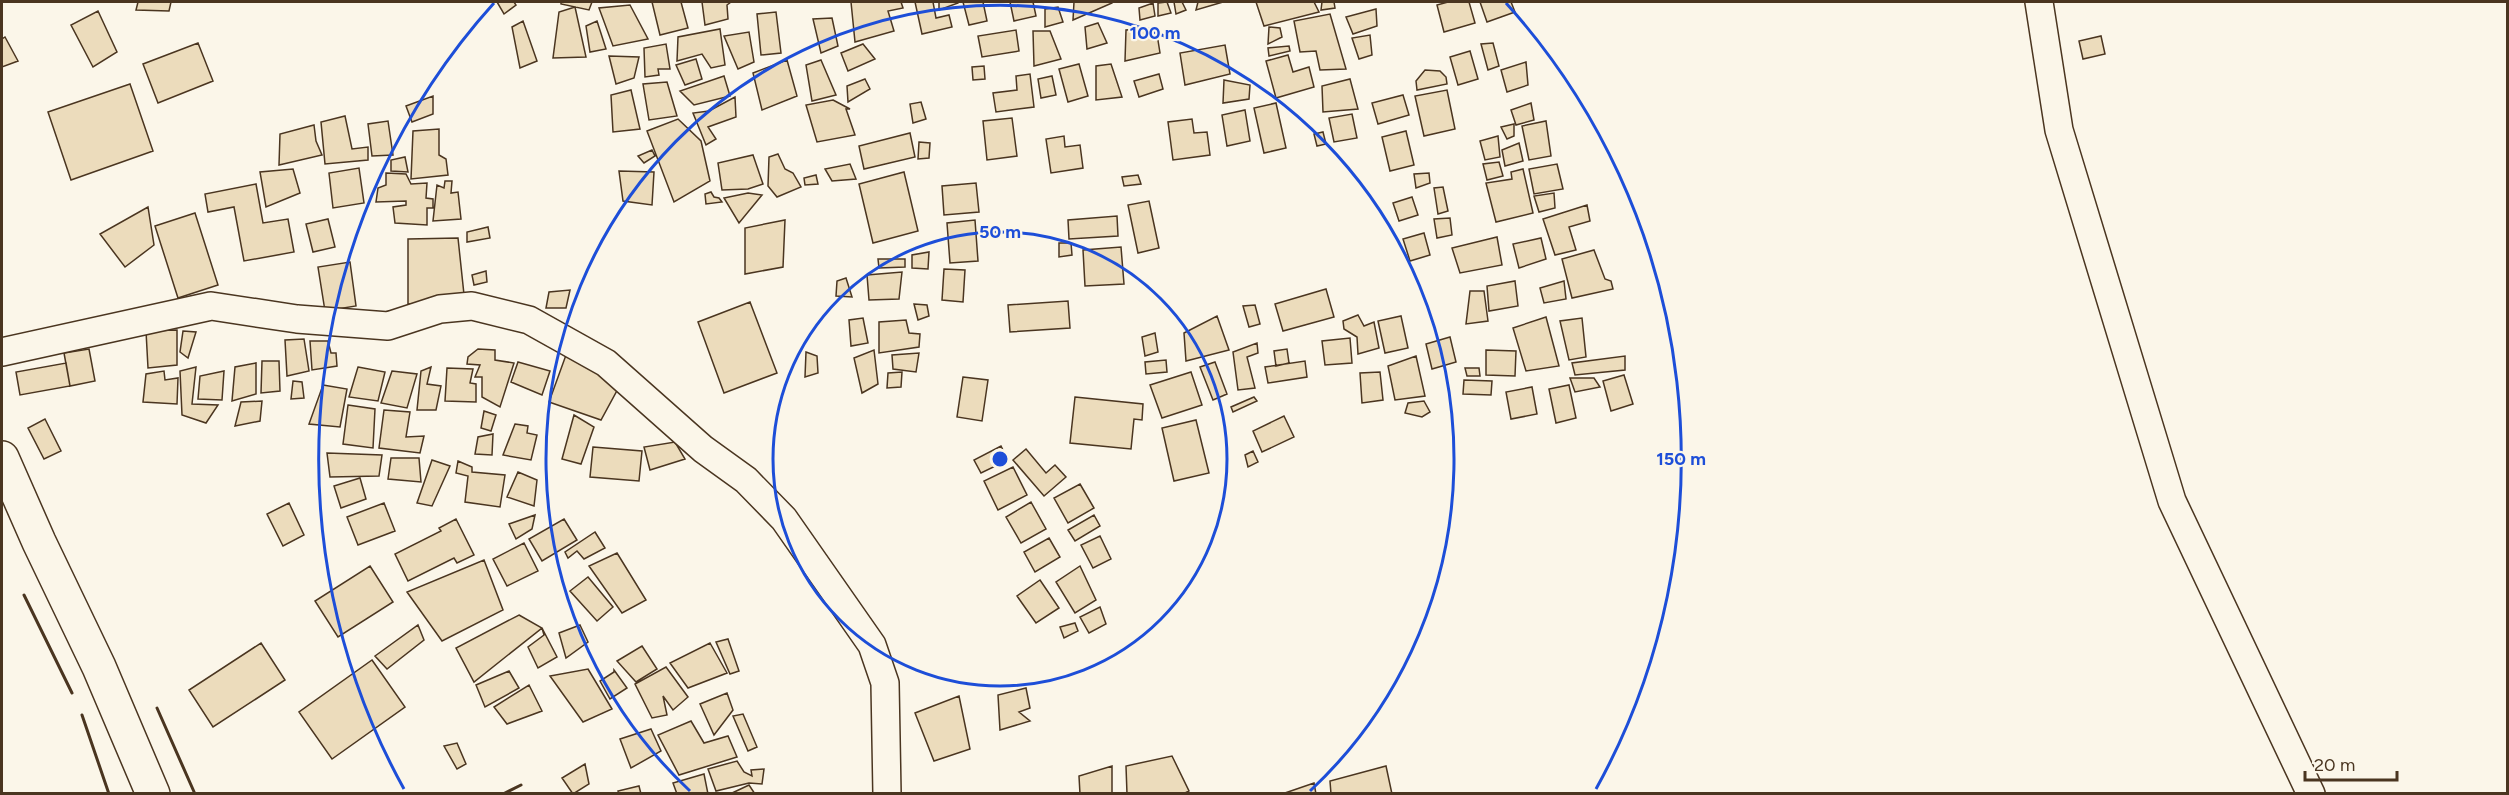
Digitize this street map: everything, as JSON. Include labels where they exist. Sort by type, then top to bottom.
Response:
[{"type":"main road","points":[[2,458],[39,542],[99,667],[153,794]]},
{"type":"street","points":[[2039,2],[2059,130],[2172,501],[2311,794]]},
{"type":"street","points":[[2,352],[211,306],[297,319],[388,326],[440,309],[472,306],[529,320],[606,363],[703,449],[746,480],[784,519],[872,645],[885,683],[887,794]]},
{"type":"building","points":[[138,2],[171,2],[169,11],[136,10]]},
{"type":"building","points":[[497,2],[514,2],[516,5],[504,14]]},
{"type":"building","points":[[561,2],[592,2],[589,10],[561,4]]},
{"type":"building","points":[[652,2],[681,2],[688,28],[660,35]]},
{"type":"building","points":[[702,2],[731,2],[727,5],[728,19],[705,25]]},
{"type":"building","points":[[851,2],[901,2],[903,8],[888,11],[894,31],[855,42]]},
{"type":"building","points":[[915,2],[933,2],[936,18],[949,15],[952,27],[922,34]]},
{"type":"building","points":[[939,2],[958,2],[958,3],[939,10]]},
{"type":"building","points":[[963,2],[983,2],[987,21],[969,25]]},
{"type":"building","points":[[1010,2],[1033,2],[1036,16],[1014,21]]},
{"type":"building","points":[[1074,2],[1112,2],[1112,3],[1073,20]]},
{"type":"building","points":[[1167,2],[1171,13],[1158,16],[1158,3]]},
{"type":"building","points":[[1174,2],[1182,2],[1186,10],[1176,14]]},
{"type":"building","points":[[1198,2],[1223,2],[1196,10]]},
{"type":"building","points":[[1256,2],[1314,2],[1319,12],[1264,26]]},
{"type":"building","points":[[1322,2],[1334,2],[1335,8],[1321,10]]},
{"type":"building","points":[[1448,2],[1469,2],[1475,23],[1444,32],[1437,5]]},
{"type":"building","points":[[1480,2],[1511,2],[1515,12],[1487,22]]},
{"type":"building","points":[[1153,3],[1155,16],[1140,20],[1139,8]]},
{"type":"building","points":[[630,5],[648,39],[613,46],[599,8]]},
{"type":"building","points":[[575,7],[586,57],[553,58],[559,12]]},
{"type":"building","points":[[1058,7],[1063,22],[1045,27],[1045,9]]},
{"type":"building","points":[[1376,9],[1377,26],[1353,34],[1346,17]]},
{"type":"building","points":[[98,11],[117,52],[93,67],[71,25]]},
{"type":"building","points":[[776,12],[781,53],[761,55],[757,14]]},
{"type":"building","points":[[1330,14],[1346,69],[1320,70],[1316,51],[1300,52],[1294,21]]},
{"type":"building","points":[[832,18],[838,46],[821,53],[813,19]]},
{"type":"building","points":[[523,21],[537,61],[520,68],[512,27]]},
{"type":"building","points":[[597,21],[606,49],[590,52],[586,26]]},
{"type":"building","points":[[1098,23],[1107,43],[1087,49],[1085,27]]},
{"type":"building","points":[[1269,27],[1280,28],[1282,37],[1268,44]]},
{"type":"building","points":[[1156,28],[1160,53],[1125,61],[1126,30]]},
{"type":"building","points":[[720,29],[725,65],[711,68],[702,54],[677,61],[678,37]]},
{"type":"building","points":[[1016,30],[1019,51],[982,57],[978,36]]},
{"type":"building","points":[[1033,31],[1050,31],[1061,59],[1034,66]]},
{"type":"building","points":[[749,32],[754,62],[738,69],[724,36]]},
{"type":"building","points":[[1370,35],[1372,55],[1359,59],[1352,38]]},
{"type":"building","points":[[2101,36],[2105,54],[2083,59],[2079,41]]},
{"type":"building","points":[[5,37],[18,61],[2,67],[2,39]]},
{"type":"building","points":[[198,43],[213,81],[158,103],[143,64]]},
{"type":"building","points":[[1493,43],[1499,66],[1488,70],[1481,44]]},
{"type":"building","points":[[666,44],[670,69],[658,69],[659,75],[645,77],[644,48]]},
{"type":"building","points":[[863,44],[875,59],[848,71],[841,53]]},
{"type":"building","points":[[1225,45],[1230,74],[1185,85],[1180,53]]},
{"type":"building","points":[[1289,46],[1290,51],[1269,56],[1268,48]]},
{"type":"building","points":[[1470,51],[1478,79],[1458,85],[1450,57]]},
{"type":"building","points":[[1288,55],[1293,72],[1309,67],[1314,87],[1276,98],[1266,61]]},
{"type":"building","points":[[609,56],[639,57],[634,78],[616,84]]},
{"type":"building","points":[[696,59],[702,79],[685,85],[676,65]]},
{"type":"building","points":[[787,60],[797,96],[762,110],[753,73]]},
{"type":"building","points":[[821,60],[836,95],[812,101],[806,65]]},
{"type":"building","points":[[1526,62],[1528,85],[1507,92],[1501,70]]},
{"type":"building","points":[[1079,64],[1088,96],[1068,102],[1059,69]]},
{"type":"building","points":[[1111,64],[1122,97],[1096,100],[1096,66]]},
{"type":"building","points":[[984,66],[985,79],[973,80],[972,67]]},
{"type":"building","points":[[1425,70],[1440,71],[1446,77],[1447,84],[1417,90],[1416,81]]},
{"type":"building","points":[[1030,74],[1034,107],[996,112],[993,93],[1017,90],[1016,76]]},
{"type":"building","points":[[1159,74],[1163,89],[1139,97],[1134,81]]},
{"type":"building","points":[[724,76],[730,96],[694,105],[680,91]]},
{"type":"building","points":[[1052,76],[1056,95],[1041,98],[1038,79]]},
{"type":"building","points":[[865,79],[870,89],[848,102],[847,86]]},
{"type":"building","points":[[1350,79],[1358,109],[1323,112],[1322,86]]},
{"type":"building","points":[[1224,80],[1250,85],[1249,99],[1223,103]]},
{"type":"building","points":[[667,82],[677,116],[649,120],[643,84]]},
{"type":"building","points":[[130,84],[153,151],[71,180],[48,112]]},
{"type":"building","points":[[631,90],[640,129],[613,132],[611,95]]},
{"type":"building","points":[[1447,90],[1455,129],[1424,136],[1415,96]]},
{"type":"building","points":[[1403,95],[1409,115],[1378,124],[1372,103]]},
{"type":"building","points":[[433,96],[433,114],[412,122],[406,106]]},
{"type":"building","points":[[735,97],[736,117],[708,127],[716,139],[706,145],[693,113],[709,111]]},
{"type":"building","points":[[833,100],[850,109],[846,109],[855,135],[817,142],[806,105]]},
{"type":"building","points":[[921,102],[926,119],[913,123],[910,104]]},
{"type":"building","points":[[1276,103],[1286,148],[1264,153],[1254,108]]},
{"type":"building","points":[[1531,103],[1534,120],[1516,125],[1511,110]]},
{"type":"building","points":[[1245,110],[1250,141],[1227,146],[1222,115]]},
{"type":"building","points":[[1352,114],[1357,138],[1334,142],[1329,118]]},
{"type":"building","points":[[345,116],[352,149],[368,147],[368,160],[325,164],[321,122]]},
{"type":"building","points":[[1012,118],[1017,156],[987,160],[983,121]]},
{"type":"building","points":[[678,119],[701,141],[710,181],[674,202],[647,131]]},
{"type":"building","points":[[1192,119],[1194,133],[1207,132],[1210,155],[1173,160],[1168,122]]},
{"type":"building","points":[[388,121],[393,155],[372,156],[368,124]]},
{"type":"building","points":[[1546,121],[1551,156],[1529,160],[1522,126]]},
{"type":"building","points":[[1514,124],[1514,136],[1507,139],[1501,127]]},
{"type":"building","points":[[314,125],[316,141],[322,155],[279,165],[280,134]]},
{"type":"building","points":[[439,129],[439,155],[446,159],[448,175],[411,179],[413,131]]},
{"type":"building","points":[[1406,131],[1414,165],[1390,171],[1382,137]]},
{"type":"building","points":[[1323,132],[1326,144],[1317,146],[1314,134]]},
{"type":"building","points":[[910,133],[915,157],[864,169],[859,146]]},
{"type":"building","points":[[1064,136],[1065,147],[1080,145],[1083,168],[1051,173],[1046,139]]},
{"type":"building","points":[[1498,136],[1500,157],[1485,160],[1480,141]]},
{"type":"building","points":[[919,142],[930,143],[929,158],[918,159]]},
{"type":"building","points":[[1519,143],[1523,161],[1505,166],[1502,150]]},
{"type":"building","points":[[652,150],[655,156],[644,163],[638,156]]},
{"type":"building","points":[[778,154],[785,169],[793,173],[801,187],[777,197],[768,186],[769,157]]},
{"type":"building","points":[[753,155],[763,184],[748,189],[722,190],[718,163]]},
{"type":"building","points":[[405,157],[408,172],[391,171],[391,160]]},
{"type":"building","points":[[1499,162],[1503,176],[1487,180],[1483,164]]},
{"type":"building","points":[[850,164],[856,179],[832,181],[825,169]]},
{"type":"building","points":[[1557,164],[1563,189],[1534,194],[1529,169]]},
{"type":"building","points":[[359,168],[364,203],[333,208],[329,173]]},
{"type":"building","points":[[293,169],[300,193],[266,207],[260,172]]},
{"type":"building","points":[[1523,169],[1533,213],[1496,222],[1486,183],[1512,179],[1511,172]]},
{"type":"building","points":[[619,171],[654,172],[652,205],[623,201]]},
{"type":"building","points":[[904,172],[918,231],[873,243],[859,184]]},
{"type":"building","points":[[386,173],[406,174],[411,184],[427,183],[426,198],[433,199],[433,208],[427,208],[427,225],[395,223],[393,207],[406,205],[406,201],[376,202],[378,188],[386,185]]},
{"type":"building","points":[[1429,173],[1430,183],[1416,188],[1414,174]]},
{"type":"building","points":[[816,175],[818,184],[805,185],[804,178]]},
{"type":"building","points":[[1138,175],[1141,184],[1124,186],[1122,177]]},
{"type":"building","points":[[445,181],[452,181],[451,193],[458,192],[461,219],[433,221],[437,185],[444,188]]},
{"type":"building","points":[[976,183],[979,212],[944,215],[942,186]]},
{"type":"building","points":[[256,184],[263,223],[288,219],[294,252],[244,261],[234,207],[208,212],[205,194]]},
{"type":"building","points":[[1443,187],[1448,211],[1438,214],[1434,188]]},
{"type":"building","points":[[711,192],[722,202],[706,204],[705,194]]},
{"type":"building","points":[[748,193],[762,195],[739,223],[724,198]]},
{"type":"building","points":[[1554,193],[1555,208],[1539,212],[1534,196]]},
{"type":"building","points":[[1412,197],[1418,215],[1399,221],[1393,203]]},
{"type":"building","points":[[1149,201],[1159,248],[1138,253],[1128,205]]},
{"type":"building","points":[[1587,205],[1590,221],[1569,227],[1576,250],[1555,255],[1543,219]]},
{"type":"building","points":[[148,207],[154,245],[125,267],[100,234]]},
{"type":"building","points":[[195,213],[218,285],[178,298],[155,226]]},
{"type":"building","points":[[1117,216],[1118,236],[1069,239],[1068,220]]},
{"type":"building","points":[[1450,218],[1452,235],[1437,238],[1434,219]]},
{"type":"building","points":[[328,219],[335,247],[313,252],[306,224]]},
{"type":"building","points":[[785,220],[783,267],[745,274],[745,228]]},
{"type":"building","points":[[975,220],[978,261],[950,263],[947,223]]},
{"type":"building","points":[[488,227],[490,238],[467,242],[467,232]]},
{"type":"building","points":[[1424,233],[1430,255],[1410,261],[1403,239]]},
{"type":"building","points":[[1497,237],[1502,265],[1460,273],[1452,248]]},
{"type":"building","points":[[458,238],[465,304],[408,304],[408,239]]},
{"type":"building","points":[[1541,238],[1546,259],[1519,268],[1513,244]]},
{"type":"building","points":[[1059,243],[1071,243],[1072,255],[1059,257]]},
{"type":"building","points":[[1121,247],[1124,284],[1085,286],[1083,250]]},
{"type":"building","points":[[1594,250],[1605,279],[1611,281],[1613,289],[1572,298],[1562,259]]},
{"type":"building","points":[[929,252],[928,269],[912,268],[912,255]]},
{"type":"building","points":[[878,259],[905,259],[905,267],[879,268]]},
{"type":"building","points":[[350,262],[356,306],[325,311],[318,267]]},
{"type":"building","points":[[944,269],[965,270],[963,302],[942,300]]},
{"type":"building","points":[[486,271],[487,282],[474,285],[472,275]]},
{"type":"building","points":[[902,272],[899,299],[869,300],[867,275]]},
{"type":"building","points":[[846,278],[852,297],[836,296],[837,281]]},
{"type":"building","points":[[1515,281],[1518,306],[1489,311],[1487,286]]},
{"type":"building","points":[[1564,281],[1566,299],[1544,303],[1540,288]]},
{"type":"building","points":[[1326,289],[1334,317],[1283,331],[1275,304]]},
{"type":"building","points":[[570,290],[566,308],[546,308],[549,292]]},
{"type":"building","points":[[1470,291],[1484,291],[1488,321],[1466,324]]},
{"type":"building","points":[[1068,301],[1070,328],[1010,332],[1008,305]]},
{"type":"building","points":[[750,302],[777,373],[724,393],[698,322]]},
{"type":"building","points":[[914,304],[927,305],[929,316],[918,320]]},
{"type":"building","points":[[1255,305],[1260,324],[1249,327],[1243,306]]},
{"type":"building","points":[[1358,315],[1364,326],[1374,322],[1379,348],[1358,354],[1357,337],[1344,329],[1343,321]]},
{"type":"building","points":[[1217,316],[1229,350],[1186,361],[1184,333]]},
{"type":"building","points":[[1401,316],[1408,348],[1385,353],[1378,321]]},
{"type":"building","points":[[1546,317],[1559,366],[1526,371],[1513,328]]},
{"type":"building","points":[[863,318],[868,343],[851,346],[849,320]]},
{"type":"building","points":[[1582,318],[1586,357],[1569,360],[1560,321]]},
{"type":"building","points":[[906,320],[909,333],[920,334],[919,347],[879,353],[879,322]]},
{"type":"building","points":[[177,330],[177,365],[148,368],[146,331]]},
{"type":"building","points":[[183,331],[196,332],[188,358],[180,352]]},
{"type":"building","points":[[1155,333],[1158,352],[1145,356],[1142,337]]},
{"type":"building","points":[[1450,337],[1456,362],[1432,369],[1426,344]]},
{"type":"building","points":[[1350,338],[1352,363],[1325,365],[1322,341]]},
{"type":"building","points":[[304,339],[309,371],[287,376],[285,340]]},
{"type":"building","points":[[310,341],[328,341],[331,353],[336,353],[337,366],[312,370]]},
{"type":"building","points":[[1257,343],[1258,353],[1247,357],[1255,388],[1238,390],[1233,352]]},
{"type":"building","points":[[89,349],[95,381],[70,386],[64,353]]},
{"type":"building","points":[[478,349],[495,350],[495,360],[514,363],[500,407],[482,397],[482,377],[475,377],[480,365],[467,364],[468,357]]},
{"type":"building","points":[[1287,349],[1289,363],[1276,366],[1274,351]]},
{"type":"building","points":[[874,350],[878,384],[862,393],[854,358]]},
{"type":"building","points":[[1486,350],[1516,351],[1515,376],[1486,375]]},
{"type":"building","points":[[806,352],[817,356],[818,373],[805,377]]},
{"type":"building","points":[[919,353],[916,372],[893,369],[892,355]]},
{"type":"building","points":[[566,355],[620,385],[601,420],[549,402]]},
{"type":"building","points":[[1416,356],[1425,396],[1395,400],[1388,366]]},
{"type":"building","points":[[1625,356],[1625,370],[1575,375],[1572,363]]},
{"type":"building","points":[[1166,360],[1167,372],[1146,374],[1145,362]]},
{"type":"building","points":[[262,361],[279,361],[280,391],[261,393]]},
{"type":"building","points":[[1305,361],[1307,377],[1268,383],[1265,367]]},
{"type":"building","points":[[518,362],[550,371],[542,395],[511,382]]},
{"type":"building","points":[[1215,362],[1227,394],[1213,400],[1200,367]]},
{"type":"building","points":[[66,363],[70,386],[20,395],[16,372]]},
{"type":"building","points":[[256,363],[256,394],[232,401],[235,367]]},
{"type":"building","points":[[196,367],[192,404],[218,405],[206,423],[182,415],[180,371]]},
{"type":"building","points":[[358,367],[385,372],[378,401],[349,397]]},
{"type":"building","points":[[431,367],[427,384],[441,386],[436,410],[417,410],[421,371]]},
{"type":"building","points":[[447,368],[473,369],[470,383],[476,384],[476,402],[445,401]]},
{"type":"building","points":[[1465,368],[1479,368],[1480,376],[1467,376]]},
{"type":"building","points":[[164,371],[165,380],[178,378],[177,404],[143,402],[146,374]]},
{"type":"building","points":[[224,371],[222,400],[198,399],[200,376]]},
{"type":"building","points":[[392,371],[417,374],[407,408],[381,403]]},
{"type":"building","points":[[902,372],[901,387],[887,388],[888,373]]},
{"type":"building","points":[[1191,372],[1202,405],[1162,418],[1150,385]]},
{"type":"building","points":[[1380,372],[1383,400],[1362,403],[1360,373]]},
{"type":"building","points":[[1624,375],[1633,404],[1611,411],[1603,381]]},
{"type":"building","points":[[963,377],[988,380],[982,421],[957,417]]},
{"type":"building","points":[[1570,378],[1594,378],[1600,387],[1575,392]]},
{"type":"building","points":[[1464,380],[1492,381],[1491,395],[1463,394]]},
{"type":"building","points":[[293,381],[302,382],[304,398],[291,399]]},
{"type":"building","points":[[323,385],[347,389],[340,427],[309,424]]},
{"type":"building","points":[[1569,385],[1576,418],[1556,423],[1549,389]]},
{"type":"building","points":[[1532,387],[1537,414],[1511,419],[1506,392]]},
{"type":"building","points":[[1075,397],[1143,404],[1142,420],[1134,419],[1131,449],[1070,443]]},
{"type":"building","points":[[1254,397],[1257,401],[1233,412],[1231,407]]},
{"type":"building","points":[[262,401],[260,421],[235,426],[241,402]]},
{"type":"building","points":[[1424,401],[1430,412],[1422,417],[1405,413],[1408,403]]},
{"type":"building","points":[[348,405],[375,409],[373,448],[343,444]]},
{"type":"building","points":[[384,410],[410,412],[406,437],[424,436],[420,453],[379,448]]},
{"type":"building","points":[[484,411],[496,415],[491,431],[481,428]]},
{"type":"building","points":[[574,415],[594,427],[581,464],[562,459]]},
{"type":"building","points":[[1284,416],[1294,437],[1262,452],[1253,431]]},
{"type":"building","points":[[45,419],[61,451],[44,459],[28,428]]},
{"type":"building","points":[[1196,420],[1209,473],[1174,481],[1162,428]]},
{"type":"building","points":[[515,424],[528,426],[527,433],[537,435],[531,460],[503,455]]},
{"type":"building","points":[[493,434],[492,455],[475,454],[478,437]]},
{"type":"building","points":[[675,442],[685,459],[650,470],[644,447]]},
{"type":"building","points":[[1001,446],[1008,460],[981,473],[974,460]]},
{"type":"building","points":[[593,447],[642,451],[639,481],[590,477]]},
{"type":"building","points":[[1026,449],[1046,473],[1055,465],[1066,477],[1044,496],[1013,460]]},
{"type":"building","points":[[1253,451],[1258,462],[1248,467],[1245,455]]},
{"type":"building","points":[[327,453],[382,455],[379,476],[330,477]]},
{"type":"building","points":[[391,458],[419,458],[421,482],[388,479]]},
{"type":"building","points":[[432,460],[450,466],[432,506],[417,503]]},
{"type":"building","points":[[458,461],[472,467],[472,472],[505,475],[500,507],[465,502],[468,476],[456,473]]},
{"type":"building","points":[[1013,467],[1027,495],[998,510],[984,481]]},
{"type":"building","points":[[518,472],[537,480],[534,506],[507,497]]},
{"type":"building","points":[[360,478],[366,499],[341,508],[334,486]]},
{"type":"building","points":[[1080,484],[1094,508],[1068,523],[1054,498]]},
{"type":"building","points":[[1031,502],[1046,529],[1021,543],[1006,517]]},
{"type":"building","points":[[289,503],[304,535],[283,546],[267,514]]},
{"type":"building","points":[[384,503],[395,531],[358,545],[347,517]]},
{"type":"building","points":[[535,515],[532,529],[516,539],[509,524]]},
{"type":"building","points":[[1094,515],[1100,526],[1075,541],[1068,530]]},
{"type":"building","points":[[456,519],[474,555],[457,563],[454,558],[408,581],[395,554],[441,531],[439,528]]},
{"type":"building","points":[[564,519],[577,540],[542,561],[529,539]]},
{"type":"building","points":[[595,532],[605,548],[584,559],[577,551],[568,558],[565,552]]},
{"type":"building","points":[[1100,536],[1111,559],[1093,568],[1081,545]]},
{"type":"building","points":[[1049,538],[1060,557],[1035,572],[1024,552]]},
{"type":"building","points":[[524,543],[538,571],[507,586],[493,559]]},
{"type":"building","points":[[617,553],[646,600],[622,613],[589,566]]},
{"type":"building","points":[[484,560],[503,610],[442,641],[407,592]]},
{"type":"building","points":[[370,566],[393,602],[338,637],[315,601]]},
{"type":"building","points":[[1080,566],[1096,600],[1075,613],[1056,582]]},
{"type":"building","points":[[588,577],[613,607],[597,621],[570,591]]},
{"type":"building","points":[[1040,580],[1059,608],[1036,623],[1017,596]]},
{"type":"building","points":[[1100,607],[1106,624],[1089,633],[1080,617]]},
{"type":"building","points":[[519,615],[542,628],[474,682],[456,648]]},
{"type":"building","points":[[1075,623],[1078,631],[1064,638],[1060,627]]},
{"type":"building","points":[[418,625],[424,640],[387,669],[375,656]]},
{"type":"building","points":[[580,625],[588,642],[566,658],[559,633]]},
{"type":"building","points":[[542,628],[557,657],[538,668],[528,647],[544,635]]},
{"type":"building","points":[[728,639],[739,671],[730,674],[716,642]]},
{"type":"building","points":[[261,643],[285,680],[213,727],[189,690]]},
{"type":"building","points":[[710,643],[727,673],[688,688],[670,663]]},
{"type":"building","points":[[642,646],[657,669],[636,682],[617,661]]},
{"type":"building","points":[[372,660],[405,707],[332,759],[299,712]]},
{"type":"building","points":[[666,667],[688,697],[673,710],[663,696],[667,715],[652,718],[635,684]]},
{"type":"building","points":[[588,669],[612,709],[583,722],[550,676]]},
{"type":"building","points":[[614,670],[627,688],[610,699],[600,681]]},
{"type":"building","points":[[509,671],[519,688],[485,707],[476,685]]},
{"type":"building","points":[[529,685],[542,711],[507,724],[494,707]]},
{"type":"building","points":[[1026,688],[1030,708],[1019,712],[1030,721],[1000,730],[998,695]]},
{"type":"building","points":[[727,693],[733,710],[714,735],[700,704]]},
{"type":"building","points":[[959,696],[970,749],[934,761],[915,713]]},
{"type":"building","points":[[743,714],[757,747],[748,751],[733,716]]},
{"type":"building","points":[[691,721],[704,743],[728,736],[737,757],[679,775],[658,735]]},
{"type":"building","points":[[651,729],[661,751],[631,768],[620,739]]},
{"type":"building","points":[[457,743],[466,764],[457,769],[444,746]]},
{"type":"building","points":[[1172,756],[1189,791],[1183,794],[1127,794],[1126,766]]},
{"type":"building","points":[[737,761],[744,772],[752,776],[751,770],[764,769],[762,784],[749,783],[716,791],[708,769]]},
{"type":"building","points":[[585,764],[589,784],[573,794],[562,778]]},
{"type":"building","points":[[1112,766],[1112,794],[1080,794],[1079,776]]},
{"type":"building","points":[[1386,766],[1392,794],[1331,794],[1330,781]]},
{"type":"building","points":[[704,774],[708,794],[677,794],[673,783]]},
{"type":"building","points":[[1314,783],[1316,794],[1282,794]]},
{"type":"building","points":[[749,785],[755,794],[730,794]]},
{"type":"building","points":[[639,786],[641,794],[619,794],[618,791]]},
{"type":"wall","points":[[24,595],[72,693]]},
{"type":"wall","points":[[157,708],[195,794]]},
{"type":"wall","points":[[82,715],[109,794]]},
{"type":"wall","points":[[503,794],[521,785]]}]
